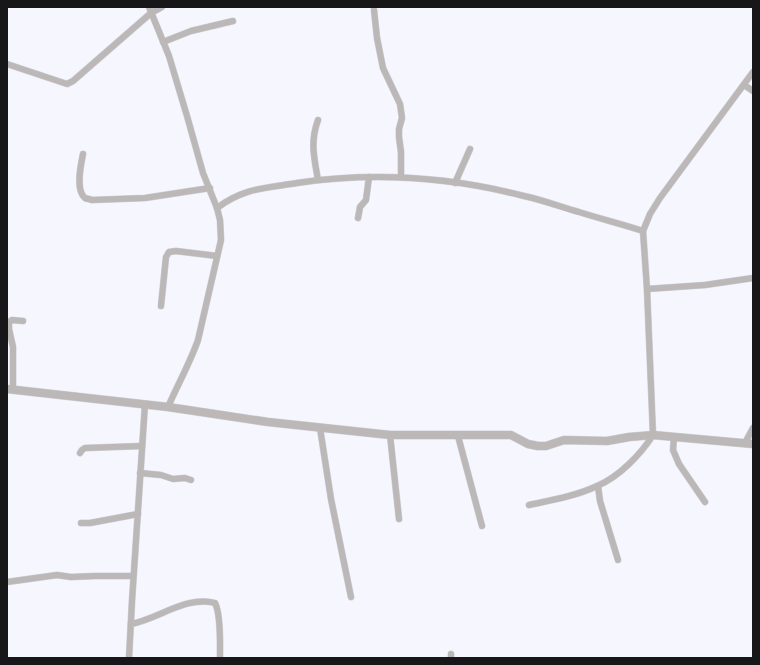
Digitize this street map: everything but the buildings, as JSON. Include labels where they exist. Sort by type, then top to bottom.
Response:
[{"type":"street","points":[[7,64],[67,84],[73,81],[150,10],[162,7]]},
{"type":"street","points":[[150,10],[163,42],[188,116],[203,173],[217,208],[220,220],[221,240],[198,340],[168,407]]},
{"type":"street","points":[[374,10],[377,38],[383,68],[400,104],[402,118],[398,129],[398,137],[401,152],[401,177]]},
{"type":"street","points":[[163,42],[191,30],[233,21]]},
{"type":"street","points":[[529,505],[560,498],[598,486],[612,478],[636,457],[646,447],[653,435],[643,231],[650,214],[660,198],[753,72]]},
{"type":"street","points":[[744,85],[753,92]]},
{"type":"street","points":[[318,120],[314,132],[313,146],[318,180]]},
{"type":"street","points":[[456,183],[470,149]]},
{"type":"street","points":[[83,154],[79,173],[81,192],[85,198],[92,200],[145,198],[210,188]]},
{"type":"street","points":[[358,218],[360,207],[366,200],[368,177]]},
{"type":"street","points":[[217,208],[226,201],[250,190],[318,180],[401,177],[456,183],[524,196],[643,231]]},
{"type":"street","points":[[161,306],[166,257],[169,252],[176,251],[217,256]]},
{"type":"street","points":[[647,289],[705,285],[753,278]]},
{"type":"street","points":[[23,321],[12,320],[9,322],[13,347],[10,389],[145,404],[320,428],[390,435],[511,436],[528,444],[538,446],[546,446],[564,440],[607,441],[653,435],[749,443],[753,428]]},
{"type":"street","points":[[129,658],[145,404]]},
{"type":"street","points":[[320,428],[330,499],[351,597]]},
{"type":"street","points":[[390,435],[399,519]]},
{"type":"street","points":[[458,436],[482,526]]},
{"type":"street","points":[[674,437],[673,450],[679,464],[705,502]]},
{"type":"street","points":[[80,453],[85,448],[142,446]]},
{"type":"street","points":[[140,474],[173,479],[185,478],[191,480]]},
{"type":"street","points":[[598,486],[600,501],[618,560]]},
{"type":"street","points":[[81,523],[90,523],[138,514]]},
{"type":"street","points":[[7,582],[57,575],[71,577],[133,576]]},
{"type":"street","points":[[130,624],[144,622],[183,604],[208,601],[215,603],[217,607],[220,631],[220,656]]}]
